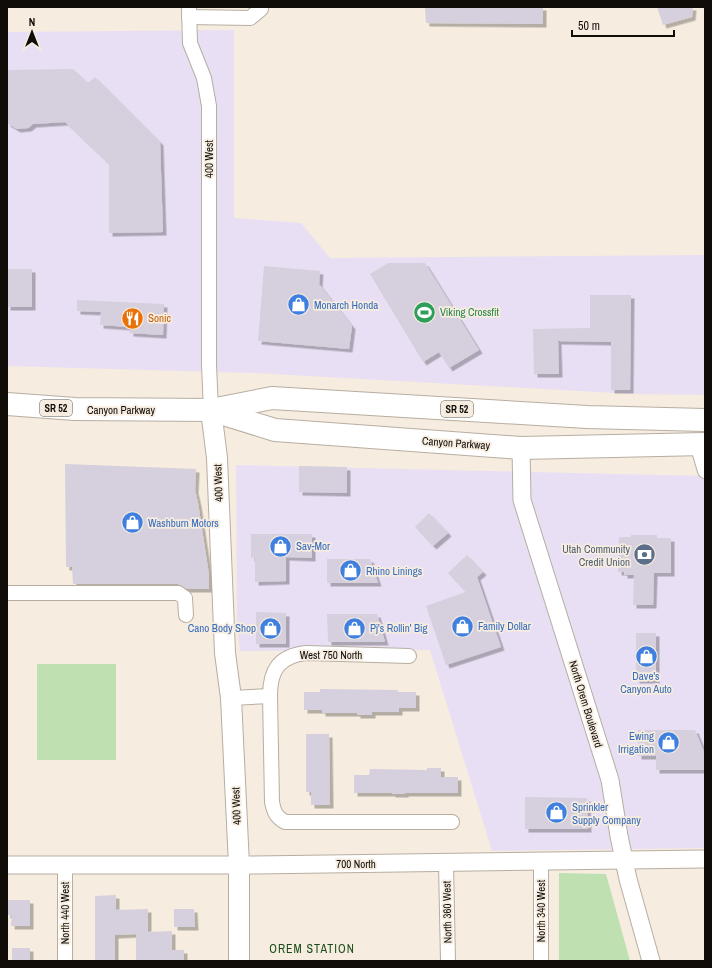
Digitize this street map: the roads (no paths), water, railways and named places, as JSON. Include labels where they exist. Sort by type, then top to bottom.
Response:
[{"type":"highway","name":"Canyon Parkway","points":[[7,404],[75,409],[211,410],[272,398],[587,417],[705,420]]},
{"type":"highway","name":"Canyon Parkway","points":[[211,410],[275,430],[521,448],[701,444]]},
{"type":"main road","name":"400 West","points":[[211,410],[217,458],[225,653],[232,698],[239,865],[239,961]]},
{"type":"street","points":[[189,12],[250,18],[261,9]]},
{"type":"street","name":"400 West","points":[[189,12],[190,43],[204,78],[209,106],[211,410]]},
{"type":"street","points":[[701,444],[705,471]]},
{"type":"street","name":"North Orem Boulevard","points":[[521,448],[522,500],[610,780],[624,860],[651,961]]},
{"type":"street","points":[[7,593],[178,593],[185,598],[186,615]]},
{"type":"street","name":"West 750 North","points":[[409,656],[306,653],[295,654],[284,660],[276,668],[270,682],[272,802],[274,813],[279,819],[285,822],[452,822]]},
{"type":"street","points":[[232,698],[270,696]]},
{"type":"street","name":"700 North","points":[[7,865],[239,865],[705,859]]},
{"type":"street","name":"North 340 West","points":[[541,861],[541,961]]},
{"type":"street","name":"North 360 West","points":[[446,863],[448,961]]},
{"type":"street","name":"North 440 West","points":[[65,866],[65,961]]},
{"type":"place","name":"Monarch Honda","points":[[298,305]]},
{"type":"place","name":"Viking Crossfit","points":[[424,312]]},
{"type":"place","name":"Sonic","points":[[132,318]]},
{"type":"place","name":"Washburn Motors","points":[[133,523]]},
{"type":"place","name":"Sav-Mor","points":[[281,546]]},
{"type":"place","name":"Utah Community Credit Union","points":[[645,555]]},
{"type":"place","name":"Rhino Linings","points":[[350,571]]},
{"type":"place","name":"Family Dollar","points":[[463,626]]},
{"type":"place","name":"Cano Body Shop","points":[[271,628]]},
{"type":"place","name":"Pj's Rollin' Big","points":[[355,628]]},
{"type":"place","name":"Dave's Canyon Auto","points":[[646,656]]},
{"type":"place","name":"Ewing Irrigation","points":[[669,742]]},
{"type":"place","name":"Sprinkler Supply Company","points":[[556,813]]},
{"type":"district","name":"OREM STATION","points":[[312,949]]}]
